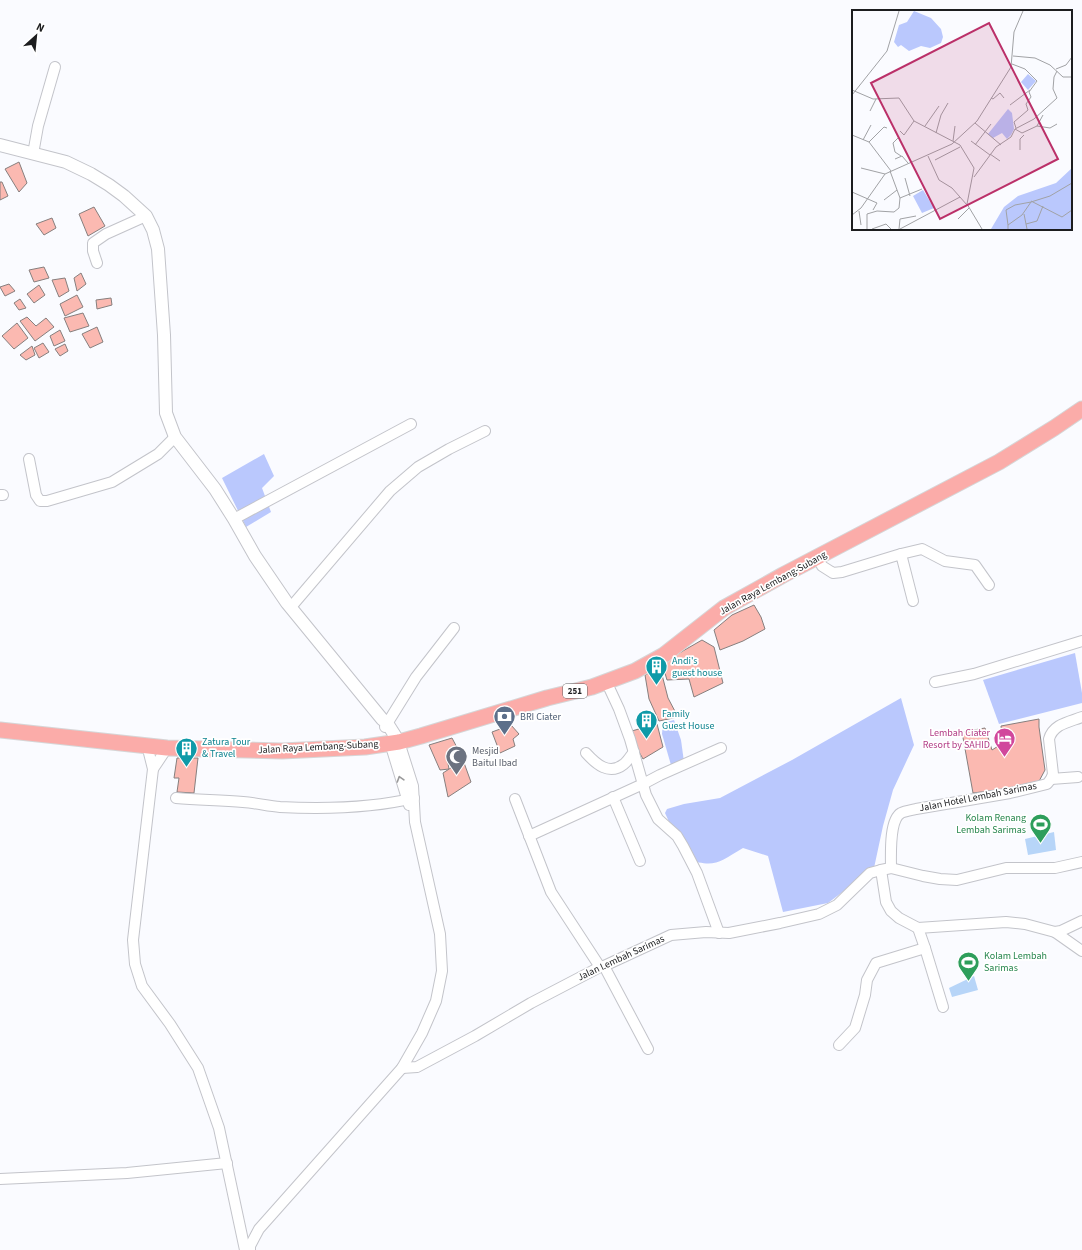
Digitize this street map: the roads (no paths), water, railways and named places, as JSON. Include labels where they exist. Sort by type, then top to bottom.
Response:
[{"type":"main road","name":"Jalan Raya Lembang-Subang","points":[[0,730],[167,748],[282,751],[365,747],[394,742],[547,698],[592,687],[606,680],[636,671],[664,655],[724,608],[999,462],[1082,409]]},
{"type":"street","points":[[33,154],[38,126],[55,67]]},
{"type":"street","points":[[0,145],[66,162],[91,174],[110,185],[146,216],[153,230],[158,249],[164,335],[166,413],[175,437],[214,489],[234,519],[255,556],[291,608],[384,723],[413,786],[410,799],[440,934],[442,971],[433,1008],[422,1033],[402,1068],[259,1229],[250,1246],[250,1250]]},
{"type":"street","points":[[97,263],[92,251],[93,243],[106,234],[146,216]]},
{"type":"street","points":[[234,519],[411,424]]},
{"type":"street","points":[[291,608],[390,491],[418,467],[485,431]]},
{"type":"street","points":[[29,459],[36,495],[40,501],[47,501],[112,482],[158,454],[175,437]]},
{"type":"street","points":[[818,557],[822,566],[833,573],[842,572],[900,554],[922,549],[945,561],[975,565],[990,585]]},
{"type":"street","points":[[900,554],[913,601]]},
{"type":"street","points":[[384,723],[416,677],[454,628]]},
{"type":"street","points":[[934,682],[974,674],[1082,641]]},
{"type":"street","points":[[606,680],[619,709],[634,752],[646,795],[658,819],[677,836],[697,873],[718,933]]},
{"type":"street","points":[[1078,777],[1051,779],[1053,774],[1049,739],[1050,733],[1059,725],[1082,717]]},
{"type":"street","points":[[147,745],[154,769],[132,940],[135,964],[142,986],[170,1024],[198,1068],[219,1128],[246,1250]]},
{"type":"street","points":[[154,769],[167,748]]},
{"type":"street","points":[[529,836],[643,784],[660,774],[721,748]]},
{"type":"street","points":[[586,753],[594,762],[604,768],[613,769],[624,764],[634,752]]},
{"type":"street","name":"Jalan Hotel Lembah Sarimas","points":[[918,928],[899,918],[891,911],[886,902],[886,869],[891,849],[894,822],[897,816],[916,809],[1010,793],[1047,784],[1051,779]]},
{"type":"street","points":[[613,797],[640,861]]},
{"type":"street","points":[[176,798],[243,802],[278,807],[373,804],[410,799]]},
{"type":"street","points":[[515,799],[551,892],[602,967],[648,1049]]},
{"type":"street","points":[[886,869],[940,879],[957,880],[1006,868],[1055,868],[1082,862]]},
{"type":"street","name":"Jalan Lembah Sarimas","points":[[402,1068],[417,1067],[475,1036],[531,1003],[602,967],[671,935],[706,932],[729,933],[819,914],[837,905],[870,873],[886,869]]},
{"type":"street","points":[[1055,932],[1061,931],[1082,921]]},
{"type":"street","points":[[943,1008],[918,928],[1006,922],[1026,924],[1055,932],[1082,951]]},
{"type":"street","points":[[840,1044],[855,1028],[865,995],[867,980],[876,963],[925,948]]},
{"type":"street","points":[[0,1179],[127,1173],[227,1163]]},
{"type":"place","name":"Andi's guest house","points":[[656,686]]},
{"type":"place","name":"BRI Ciater","points":[[505,736]]},
{"type":"place","name":"Family Guest House","points":[[647,740]]},
{"type":"place","name":"Lembah Ciater Resort by SAHID","points":[[1005,758]]},
{"type":"place","name":"Zatura Tour & Travel","points":[[186,768]]},
{"type":"place","name":"Mesjid Baitul Ibad","points":[[457,776]]},
{"type":"place","name":"Kolam Renang Lembah Sarimas","points":[[1041,844]]},
{"type":"place","name":"Kolam Lembah Sarimas","points":[[968,982]]}]
